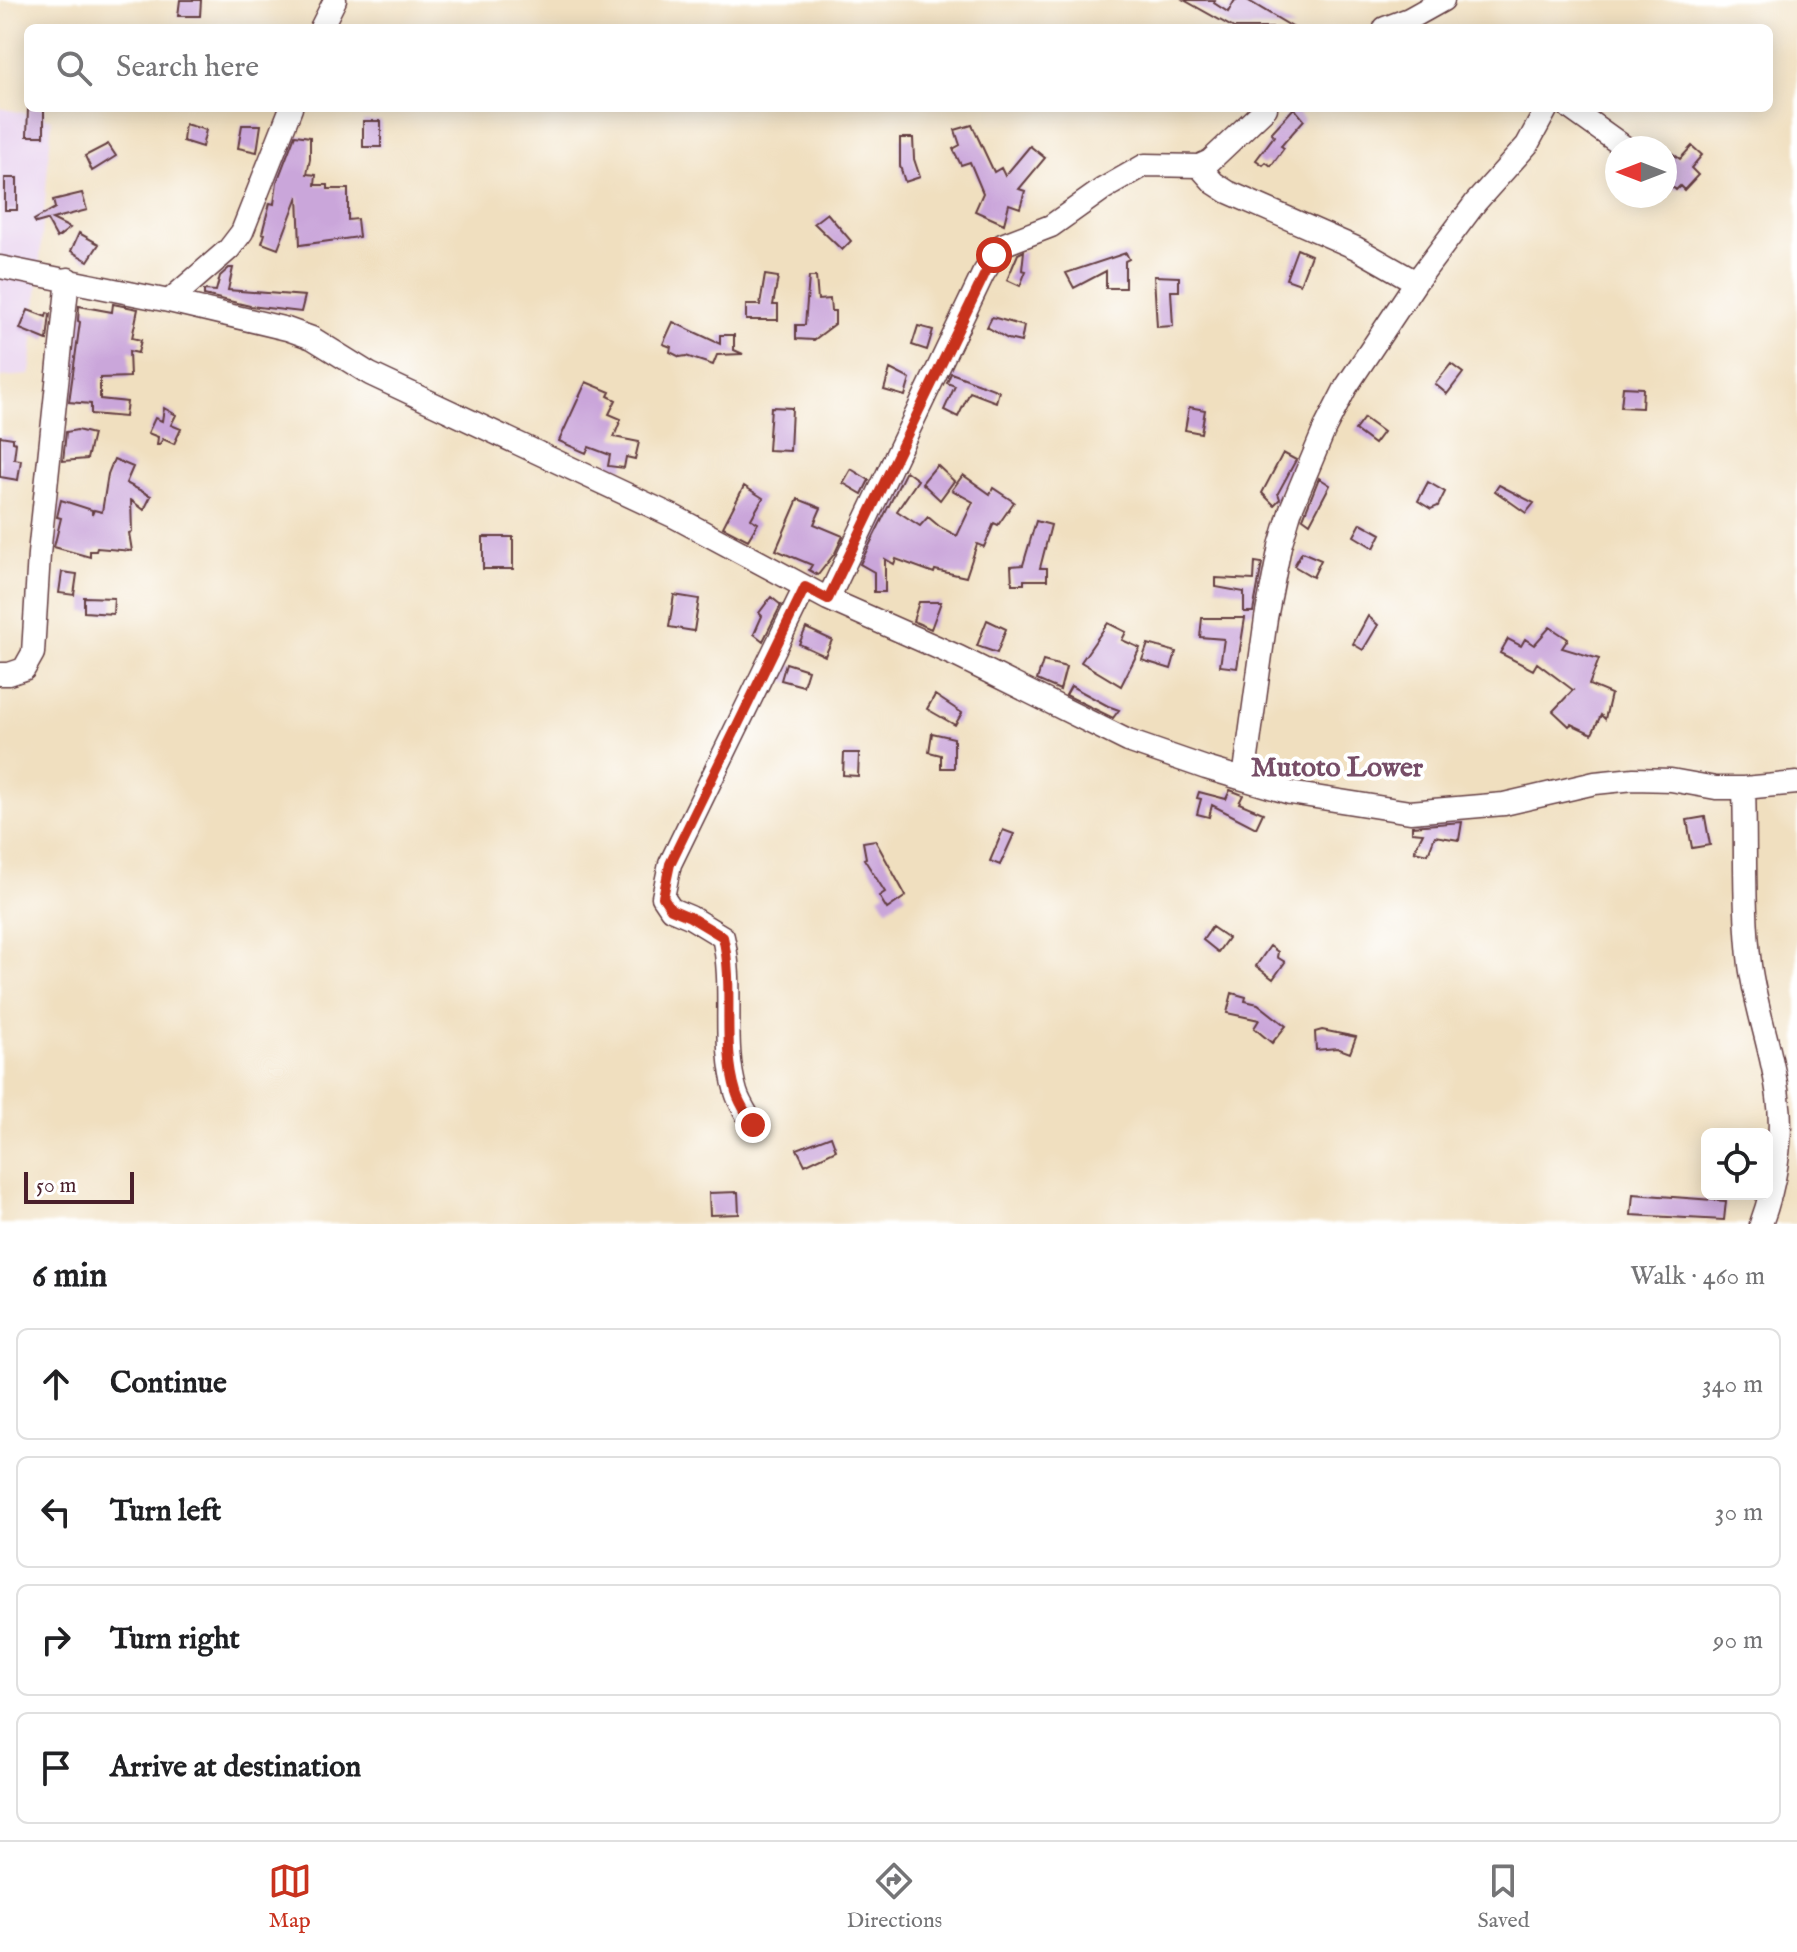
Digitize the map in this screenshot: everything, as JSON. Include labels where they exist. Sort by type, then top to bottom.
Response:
[{"type":"street","points":[[323,24],[335,0]]},
{"type":"street","points":[[1396,24],[1443,0]]},
{"type":"street","points":[[169,301],[229,249],[242,232],[289,112]]},
{"type":"street","points":[[828,599],[983,274],[1002,245],[1051,226],[1103,189],[1145,165],[1199,166],[1223,150],[1262,112]]},
{"type":"street","points":[[1244,779],[1266,618],[1284,528],[1325,428],[1346,387],[1416,282],[1476,202],[1527,145],[1545,112]]},
{"type":"street","points":[[1576,112],[1609,136]]},
{"type":"street","points":[[1199,166],[1214,183],[1228,192],[1356,248],[1416,282]]},
{"type":"street","points":[[0,267],[169,301],[287,329],[312,338],[370,374],[675,517],[828,599],[959,657],[1128,741],[1290,793],[1410,812],[1504,804],[1595,783],[1634,779],[1671,780],[1716,788],[1797,783]]},
{"type":"street","points":[[0,674],[24,669],[33,653],[39,554],[68,279]]},
{"type":"street","points":[[753,1125],[736,1094],[729,1056],[729,978],[723,937],[671,909],[663,897],[670,864],[805,587]]},
{"type":"street","points":[[1744,788],[1749,958],[1778,1097],[1780,1132],[1768,1205],[1761,1224]]},
{"type":"shaded area","points":[[0,108],[52,119],[30,375],[0,377]]},
{"type":"building","points":[[180,0],[201,0],[200,16],[178,16]]},
{"type":"building","points":[[1184,0],[1215,0],[1214,3],[1228,12],[1235,0],[1247,0],[1287,24],[1227,24]]},
{"type":"building","points":[[28,112],[44,112],[44,136],[27,136]]},
{"type":"building","points":[[1290,112],[1297,112],[1304,120],[1281,146],[1284,148],[1271,166],[1256,160],[1274,136],[1271,133]]},
{"type":"building","points":[[363,121],[381,121],[381,147],[363,147]]},
{"type":"building","points":[[185,124],[206,130],[202,147],[183,141]]},
{"type":"building","points":[[242,125],[261,125],[257,152],[238,148]]},
{"type":"building","points":[[972,125],[994,172],[1001,168],[1005,176],[1030,146],[1045,158],[1019,189],[1025,191],[1020,208],[1009,204],[1004,224],[975,211],[983,193],[970,162],[961,165],[953,149],[960,145],[955,130]]},
{"type":"building","points":[[295,135],[310,137],[307,174],[316,175],[315,185],[328,185],[328,189],[348,189],[348,220],[357,219],[359,237],[300,245],[298,196],[278,249],[262,243],[270,203],[274,204],[277,182]]},
{"type":"building","points":[[900,138],[913,138],[914,159],[920,177],[905,182],[900,166]]},
{"type":"building","points":[[108,144],[116,156],[92,171],[85,156]]},
{"type":"building","points":[[1692,146],[1702,155],[1691,168],[1698,175],[1684,190],[1680,186],[1677,189],[1677,157],[1680,159]]},
{"type":"building","points":[[5,178],[17,178],[17,210],[5,210]]},
{"type":"building","points":[[82,193],[87,210],[52,219],[70,228],[57,238],[47,220],[36,223],[34,220],[55,208],[53,200]]},
{"type":"building","points":[[827,213],[851,241],[842,250],[814,223]]},
{"type":"building","points":[[79,233],[99,244],[88,261],[71,251]]},
{"type":"building","points":[[1297,249],[1311,255],[1300,284],[1286,279]]},
{"type":"building","points":[[1024,251],[1022,270],[1026,271],[1020,286],[1007,280],[1018,254]]},
{"type":"building","points":[[1126,253],[1129,259],[1125,261],[1125,288],[1106,288],[1106,271],[1074,288],[1066,273]]},
{"type":"building","points":[[233,268],[228,290],[305,296],[301,312],[250,306],[204,295],[204,290],[216,291],[220,276]]},
{"type":"building","points":[[765,275],[778,277],[773,305],[778,305],[778,320],[746,320],[746,305],[760,305]]},
{"type":"building","points":[[1154,276],[1179,277],[1179,291],[1171,291],[1173,326],[1157,327]]},
{"type":"building","points":[[809,277],[816,277],[818,300],[830,299],[831,311],[835,311],[835,324],[814,340],[796,339],[796,325],[805,325]]},
{"type":"building","points":[[113,304],[138,309],[132,338],[141,340],[138,353],[129,351],[130,377],[100,378],[100,399],[127,402],[125,417],[91,414],[91,404],[69,402],[80,322],[79,306],[112,312]]},
{"type":"building","points":[[28,310],[46,317],[47,313],[50,314],[47,340],[20,329]]},
{"type":"building","points":[[992,317],[1024,326],[1021,342],[1008,339],[987,327]]},
{"type":"building","points":[[673,322],[720,344],[720,335],[734,335],[734,350],[743,354],[717,355],[713,365],[680,357],[670,352],[671,347],[663,344]]},
{"type":"building","points":[[918,326],[933,330],[927,350],[912,345]]},
{"type":"building","points":[[1451,364],[1463,373],[1447,394],[1435,384]]},
{"type":"building","points":[[890,369],[910,379],[905,396],[884,390]]},
{"type":"building","points":[[951,373],[999,391],[996,402],[970,392],[958,417],[944,410],[955,386],[947,383]]},
{"type":"building","points":[[586,382],[610,392],[608,396],[616,400],[609,414],[621,419],[614,437],[639,442],[635,459],[626,457],[624,468],[608,466],[610,455],[589,447],[586,453],[559,441]]},
{"type":"building","points":[[1623,387],[1643,388],[1642,408],[1621,407]]},
{"type":"building","points":[[771,407],[792,408],[790,451],[768,450]]},
{"type":"building","points":[[1189,407],[1205,410],[1201,433],[1185,430]]},
{"type":"building","points":[[164,408],[176,415],[171,425],[181,429],[174,444],[163,439],[157,445],[158,437],[148,433],[155,418],[162,421]]},
{"type":"building","points":[[1364,418],[1383,432],[1374,444],[1355,430]]},
{"type":"building","points":[[77,430],[93,434],[87,459],[63,461],[66,432]]},
{"type":"building","points":[[0,436],[13,438],[16,443],[14,459],[21,460],[18,480],[0,477]]},
{"type":"building","points":[[1283,453],[1296,460],[1278,493],[1280,499],[1274,505],[1262,493]]},
{"type":"building","points":[[114,459],[133,467],[126,483],[151,496],[144,510],[131,500],[132,532],[129,533],[132,551],[97,548],[90,551],[90,557],[54,547],[61,518],[57,517],[61,500],[92,510],[92,515],[94,510],[102,512],[108,474]]},
{"type":"building","points":[[937,465],[954,481],[940,500],[922,483]]},
{"type":"building","points":[[851,469],[869,480],[862,494],[843,483]]},
{"type":"building","points":[[906,471],[918,480],[897,511],[920,526],[928,517],[957,536],[973,502],[952,490],[963,475],[990,494],[993,488],[1014,502],[998,525],[994,523],[984,547],[977,544],[966,577],[935,570],[934,573],[896,559],[894,564],[885,559],[885,592],[874,592],[874,572],[860,564]]},
{"type":"building","points":[[1319,478],[1330,485],[1310,523],[1303,518]]},
{"type":"building","points":[[1428,482],[1445,492],[1438,506],[1431,509],[1418,501]]},
{"type":"building","points":[[1499,485],[1534,503],[1526,513],[1495,491]]},
{"type":"building","points":[[744,486],[763,498],[751,519],[758,523],[748,540],[723,527]]},
{"type":"building","points":[[798,499],[821,508],[814,524],[843,536],[835,553],[818,575],[809,570],[812,565],[776,550]]},
{"type":"building","points":[[1036,521],[1051,525],[1040,568],[1047,568],[1047,580],[1024,580],[1024,584],[1012,584],[1011,566],[1023,565]]},
{"type":"building","points":[[1361,523],[1381,534],[1374,548],[1354,536]]},
{"type":"building","points":[[483,537],[513,537],[513,569],[483,569]]},
{"type":"building","points":[[1302,552],[1321,560],[1313,577],[1294,566]]},
{"type":"building","points":[[1255,562],[1262,563],[1253,612],[1244,612],[1244,592],[1216,587],[1216,578],[1254,580]]},
{"type":"building","points":[[62,572],[77,574],[74,595],[59,593]]},
{"type":"building","points":[[674,595],[699,599],[694,631],[669,627]]},
{"type":"building","points":[[84,597],[114,598],[113,614],[84,612]]},
{"type":"building","points":[[771,597],[781,605],[763,641],[754,634],[762,616],[759,613]]},
{"type":"building","points":[[919,602],[941,602],[931,629],[913,621]]},
{"type":"building","points":[[1368,616],[1378,625],[1363,650],[1353,644]]},
{"type":"building","points":[[1202,618],[1245,618],[1237,668],[1220,666],[1224,639],[1200,637]]},
{"type":"building","points":[[987,620],[1006,629],[997,653],[977,646]]},
{"type":"building","points":[[1108,623],[1126,632],[1122,640],[1140,648],[1121,686],[1081,662]]},
{"type":"building","points":[[1550,627],[1568,639],[1562,648],[1599,659],[1589,685],[1611,694],[1605,719],[1601,715],[1592,734],[1571,724],[1569,726],[1553,711],[1573,690],[1537,663],[1533,670],[1500,653],[1508,639],[1521,646],[1525,639],[1534,645]]},
{"type":"building","points":[[806,628],[832,640],[825,656],[799,644]]},
{"type":"building","points":[[1148,644],[1176,652],[1171,669],[1142,660]]},
{"type":"building","points":[[1043,661],[1066,667],[1060,690],[1037,680]]},
{"type":"building","points":[[786,663],[808,670],[803,686],[781,680]]},
{"type":"building","points":[[1071,686],[1119,710],[1113,718],[1066,695]]},
{"type":"building","points":[[935,695],[962,713],[955,725],[927,709]]},
{"type":"building","points":[[932,733],[954,738],[954,768],[941,768],[941,755],[929,752]]},
{"type":"building","points":[[844,753],[859,753],[858,776],[843,775]]},
{"type":"building","points":[[1230,790],[1243,795],[1239,803],[1263,813],[1256,828],[1212,805],[1209,817],[1197,814],[1201,799],[1197,798],[1199,792],[1226,799]]},
{"type":"building","points":[[1705,817],[1710,845],[1692,848],[1687,820]]},
{"type":"building","points":[[1462,822],[1459,840],[1435,836],[1428,854],[1414,851],[1423,833],[1412,832],[1412,826]]},
{"type":"building","points":[[1003,830],[1014,834],[1000,865],[990,861]]},
{"type":"building","points":[[875,840],[906,896],[887,909],[879,896],[885,892],[864,859],[863,842]]},
{"type":"building","points":[[1212,927],[1228,938],[1218,952],[1203,940]]},
{"type":"building","points":[[1270,946],[1278,952],[1277,957],[1285,962],[1273,979],[1256,966]]},
{"type":"building","points":[[1232,993],[1258,1004],[1286,1026],[1272,1043],[1254,1028],[1259,1020],[1227,1013]]},
{"type":"building","points":[[1322,1030],[1356,1037],[1350,1053],[1337,1048],[1316,1050],[1315,1032]]},
{"type":"building","points":[[831,1136],[836,1150],[805,1165],[797,1149]]},
{"type":"building","points":[[738,1192],[739,1214],[710,1215],[709,1193]]},
{"type":"building","points":[[1633,1194],[1726,1201],[1724,1220],[1631,1215]]},
{"type":"district","name":"Mutoto Lower","points":[[1337,768]]},
{"type":"route","points":[[753,1125],[736,1094],[729,1056],[729,978],[723,937],[671,909],[663,897],[670,864],[805,587],[828,599],[994,255]]}]
